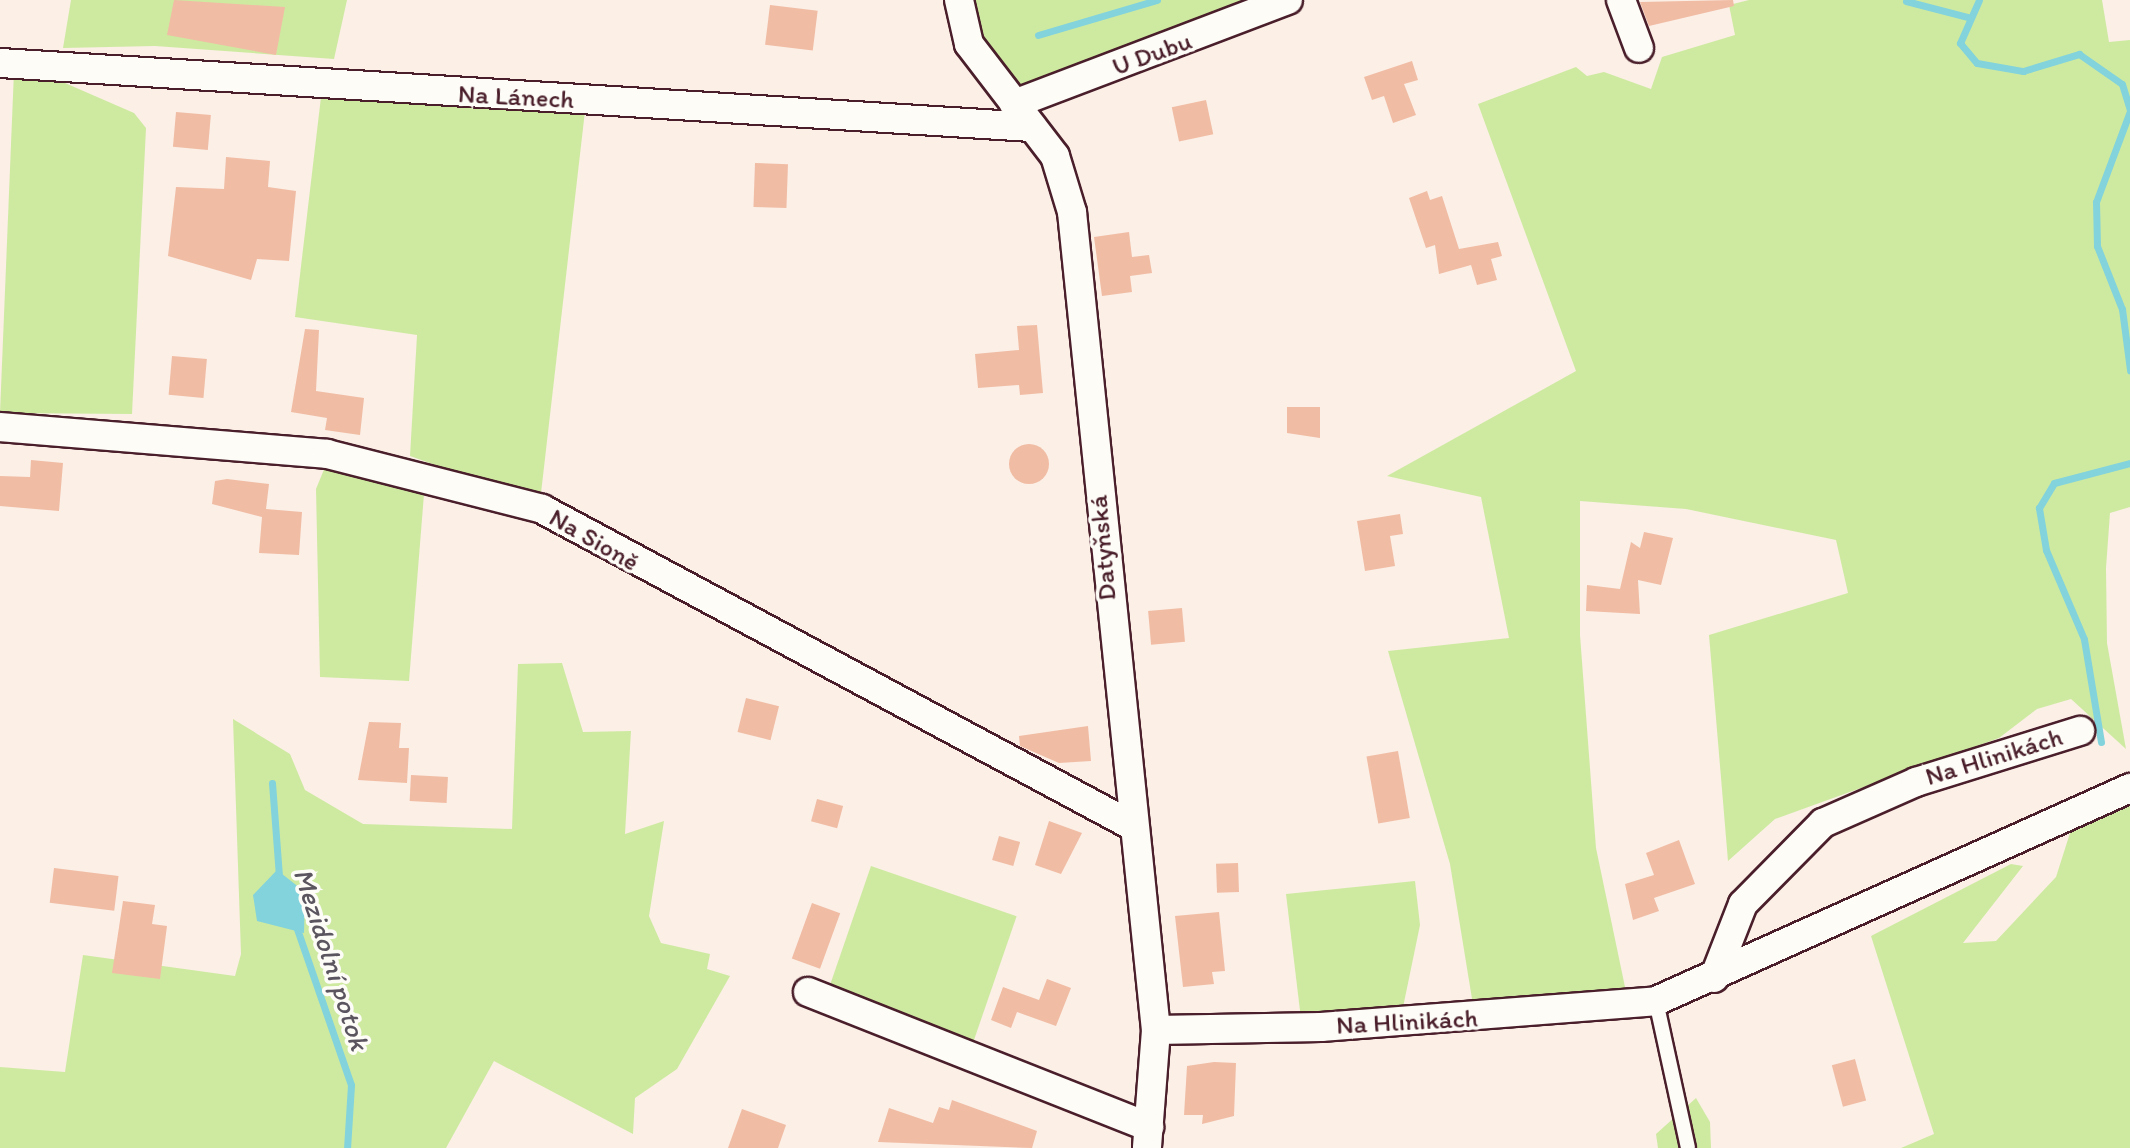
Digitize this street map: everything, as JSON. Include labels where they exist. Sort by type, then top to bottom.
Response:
[{"type":"street","name":"Datyňská","points":[[808,992],[1148,1137],[1156,1030],[1072,212],[1055,156],[969,44],[959,0]]},
{"type":"street","name":"U Dubu","points":[[1014,104],[1288,0]]},
{"type":"street","points":[[1621,0],[1639,48]]},
{"type":"street","name":"Na Lánech","points":[[0,63],[1032,127]]},
{"type":"street","name":"Na Sioně","points":[[0,427],[327,454],[542,509],[1133,826]]},
{"type":"street","name":"Na Hlinikách","points":[[1714,978],[1743,904],[1823,823],[1916,782],[2080,731]]},
{"type":"street","name":"Na Hlinikách","points":[[1156,1030],[1350,1026],[1656,1001],[1714,978],[2130,788]]},
{"type":"lane","points":[[1656,1001],[1688,1148]]},
{"type":"green space","points":[[71,0],[347,0],[334,59],[155,46],[63,48]]},
{"type":"green space","points":[[967,0],[1288,0],[1014,104],[966,14]]},
{"type":"green space","points":[[1749,0],[2102,0],[2109,42],[2130,40],[2130,507],[2110,513],[2106,568],[2107,643],[2126,749],[2071,699],[2037,709],[1999,738],[1775,819],[1728,861],[1709,635],[1848,593],[1836,540],[1686,509],[1580,501],[1580,635],[1596,848],[1625,987],[1612,1008],[1473,1005],[1450,864],[1388,651],[1509,638],[1481,497],[1387,476],[1576,371],[1478,104],[1576,67],[1587,76],[1604,72],[1651,89],[1662,57],[1735,35],[1729,5]]},
{"type":"green space","points":[[14,71],[42,73],[134,113],[146,128],[132,414],[0,413]]},
{"type":"green space","points":[[321,97],[585,111],[540,502],[410,456],[417,335],[295,317]]},
{"type":"green space","points":[[325,467],[424,494],[409,681],[320,677],[316,489]]},
{"type":"green space","points":[[562,663],[583,732],[631,731],[625,834],[664,821],[649,916],[661,943],[710,954],[707,969],[730,976],[677,1069],[635,1098],[633,1134],[494,1061],[446,1148],[0,1148],[0,1067],[65,1072],[83,955],[235,976],[241,954],[233,719],[290,754],[305,790],[363,824],[512,829],[518,664]]},
{"type":"green space","points":[[2130,806],[2130,1148],[1901,1148],[1934,1134],[1871,936],[2011,864],[2023,866],[1963,943],[1996,941],[2056,877],[2070,833]]},
{"type":"green space","points":[[871,866],[1017,916],[973,1042],[828,992]]},
{"type":"green space","points":[[1415,881],[1420,925],[1401,1017],[1301,1019],[1286,894]]},
{"type":"green space","points":[[1696,1098],[1710,1122],[1711,1148],[1658,1148],[1656,1134]]},
{"type":"water","points":[[277,870],[305,892],[304,933],[257,921],[253,895]]},
{"type":"building","points":[[174,0],[285,7],[276,55],[167,35]]},
{"type":"building","points":[[1733,0],[1734,6],[1649,26],[1640,2]]},
{"type":"building","points":[[770,5],[818,11],[813,51],[765,45]]},
{"type":"building","points":[[1412,61],[1418,80],[1404,84],[1416,115],[1393,123],[1384,96],[1372,100],[1364,77]]},
{"type":"building","points":[[1206,100],[1213,134],[1179,142],[1172,107]]},
{"type":"building","points":[[176,112],[211,115],[208,150],[173,147]]},
{"type":"building","points":[[226,157],[270,161],[268,187],[296,191],[289,261],[257,259],[251,280],[168,256],[176,187],[224,189]]},
{"type":"building","points":[[755,163],[788,164],[786,208],[753,207]]},
{"type":"building","points":[[1427,191],[1430,200],[1442,196],[1459,249],[1498,242],[1502,256],[1491,259],[1497,280],[1477,285],[1471,265],[1439,274],[1435,245],[1426,248],[1409,198]]},
{"type":"building","points":[[1129,232],[1132,257],[1149,255],[1152,273],[1130,276],[1132,292],[1102,296],[1094,237]]},
{"type":"building","points":[[1037,325],[1043,393],[1020,395],[1019,385],[978,388],[975,354],[1019,350],[1017,326]]},
{"type":"building","points":[[305,329],[319,330],[316,391],[364,398],[360,435],[325,430],[327,418],[291,412]]},
{"type":"building","points":[[172,356],[207,359],[203,398],[169,395]]},
{"type":"building","points":[[1287,407],[1320,407],[1320,438],[1287,433]]},
{"type":"building","points":[[1029,444],[1043,450],[1049,464],[1043,478],[1029,484],[1015,478],[1009,464],[1015,450]]},
{"type":"building","points":[[31,460],[63,463],[59,511],[0,506],[0,476],[30,477]]},
{"type":"building","points":[[227,479],[269,484],[266,509],[302,512],[299,555],[259,553],[262,517],[212,504],[215,481]]},
{"type":"building","points":[[1400,514],[1403,534],[1390,536],[1395,566],[1365,571],[1357,521]]},
{"type":"building","points":[[1644,532],[1673,538],[1661,585],[1638,580],[1640,614],[1586,611],[1587,585],[1620,589],[1631,542],[1640,548]]},
{"type":"building","points":[[1182,608],[1185,642],[1151,645],[1148,611]]},
{"type":"building","points":[[746,698],[779,706],[771,740],[738,732]]},
{"type":"building","points":[[369,722],[401,723],[399,748],[409,748],[407,783],[358,780]]},
{"type":"building","points":[[1088,726],[1091,761],[1059,763],[1020,746],[1019,736]]},
{"type":"building","points":[[1398,751],[1410,818],[1378,824],[1366,757]]},
{"type":"building","points":[[411,775],[448,777],[447,803],[410,801]]},
{"type":"building","points":[[817,799],[843,806],[837,828],[811,821]]},
{"type":"building","points":[[1049,821],[1082,833],[1061,874],[1035,865]]},
{"type":"building","points":[[999,836],[1020,842],[1013,866],[992,860]]},
{"type":"building","points":[[1679,840],[1695,884],[1654,898],[1659,911],[1633,920],[1625,884],[1654,875],[1646,853]]},
{"type":"building","points":[[1238,863],[1239,892],[1217,893],[1216,864]]},
{"type":"building","points":[[54,868],[119,876],[114,911],[50,903]]},
{"type":"building","points":[[123,901],[155,905],[152,924],[167,926],[160,979],[112,973]]},
{"type":"building","points":[[812,903],[840,913],[820,969],[792,958]]},
{"type":"building","points":[[1219,912],[1225,971],[1212,972],[1214,984],[1183,987],[1175,916]]},
{"type":"building","points":[[1047,979],[1071,988],[1056,1026],[1017,1012],[1011,1028],[991,1020],[1003,987],[1039,1000]]},
{"type":"building","points":[[1855,1059],[1866,1101],[1843,1107],[1832,1065]]},
{"type":"building","points":[[1236,1063],[1234,1116],[1202,1124],[1203,1115],[1184,1115],[1187,1066]]},
{"type":"building","points":[[952,1100],[1037,1131],[1032,1148],[878,1142],[889,1108],[933,1123],[939,1107],[949,1110]]},
{"type":"building","points":[[742,1109],[786,1125],[778,1148],[728,1148]]},
{"type":"waterway","points":[[1038,35],[1157,0]]},
{"type":"waterway","points":[[1979,0],[1960,43],[1977,63],[2023,71],[2079,54],[2122,84],[2130,111]]},
{"type":"waterway","points":[[1906,1],[1968,17]]},
{"type":"waterway","points":[[2130,111],[2096,202],[2097,246],[2122,309],[2130,370]]},
{"type":"waterway","points":[[2101,742],[2084,639],[2046,550],[2039,508],[2054,483],[2130,463]]},
{"type":"waterway","name":"Mezidolní potok","points":[[272,783],[279,877]]},
{"type":"waterway","name":"Mezidolní potok","points":[[296,926],[351,1085],[347,1148]]}]
